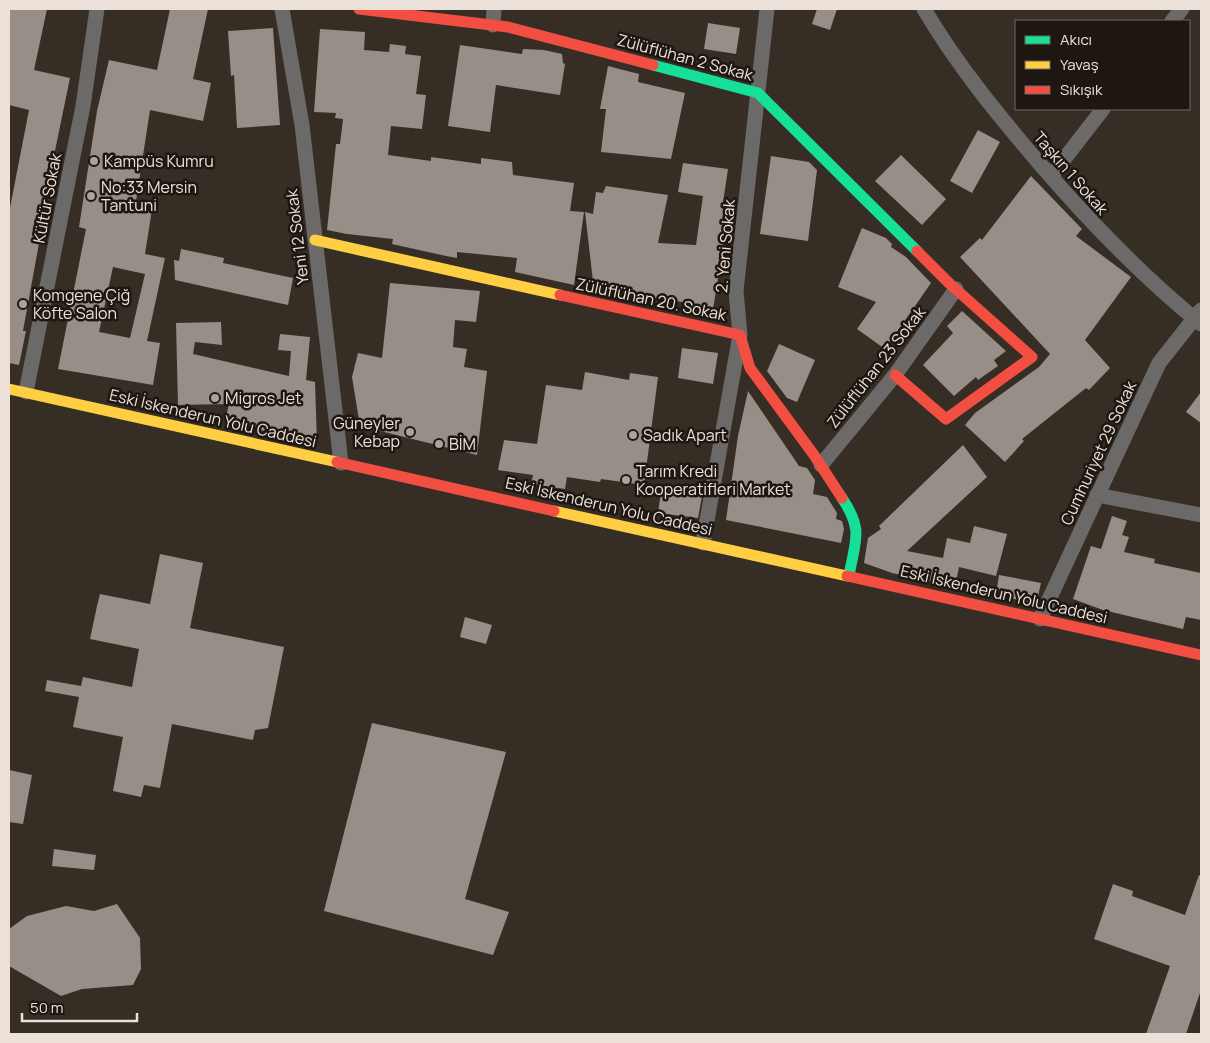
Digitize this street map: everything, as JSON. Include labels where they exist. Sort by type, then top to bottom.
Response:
[{"type":"street","name":"Kültür Sokak","points":[[26,392],[83,106],[98,9]]},
{"type":"street","name":"Yeni 12 Sokak","points":[[282,9],[302,125],[341,463]]},
{"type":"street","name":"Zülüflühan 2 Sokak","points":[[359,9],[508,27],[758,93],[956,289],[1032,356],[946,419],[895,375]]},
{"type":"street","points":[[494,9],[494,25]]},
{"type":"street","name":"2. Yeni Sokak","points":[[704,544],[740,335],[736,291],[767,9]]},
{"type":"street","name":"Taşkın 1 Sokak","points":[[924,9],[941,38],[993,109],[1092,224],[1199,318]]},
{"type":"street","points":[[1173,20],[1182,9]]},
{"type":"street","points":[[1050,176],[1102,110]]},
{"type":"street","name":"Zülüflühan 20. Sokak","points":[[315,240],[740,335],[750,368],[821,465],[854,516],[857,529],[849,576]]},
{"type":"street","name":"Zülüflühan 23 Sokak","points":[[821,465],[895,375],[956,289]]},
{"type":"street","name":"Cumhuriyet 29 Sokak","points":[[1040,618],[1159,363],[1199,318]]},
{"type":"street","name":"Eski İskenderun Yolu Caddesi","points":[[9,389],[1201,654]]},
{"type":"street","points":[[1098,495],[1201,515]]},
{"type":"building","points":[[9,9],[47,9],[34,70],[70,78],[44,204],[48,204],[23,331],[26,331],[19,365],[9,363],[9,213],[29,110],[9,105]]},
{"type":"building","points":[[170,9],[208,9],[193,79],[211,83],[203,121],[150,110],[136,201],[153,203],[145,254],[165,258],[147,341],[160,343],[153,385],[58,369],[86,229],[79,227],[97,111],[109,60],[157,70]],"holes":[[[113,267],[145,274],[130,338],[99,332]]]},
{"type":"building","points":[[817,9],[837,9],[830,30],[812,24]]},
{"type":"building","points":[[708,23],[740,28],[736,54],[704,49]]},
{"type":"building","points":[[273,28],[280,125],[237,128],[234,75],[231,76],[228,31]]},
{"type":"building","points":[[320,29],[365,32],[364,50],[389,52],[390,44],[406,46],[405,54],[421,56],[416,94],[426,95],[422,129],[391,126],[388,155],[431,161],[431,157],[481,164],[481,158],[512,162],[513,175],[574,183],[570,211],[584,212],[574,285],[515,272],[517,258],[457,252],[457,258],[392,244],[393,239],[327,230],[336,144],[340,144],[343,119],[335,118],[336,113],[314,112]]},
{"type":"building","points":[[460,45],[522,54],[523,49],[544,50],[562,54],[563,63],[565,64],[560,95],[496,85],[490,132],[448,126]]},
{"type":"building","points":[[608,66],[639,74],[638,82],[685,93],[671,159],[601,152],[606,109],[600,109]]},
{"type":"building","points":[[978,130],[1000,142],[972,193],[950,181]]},
{"type":"building","points":[[901,155],[946,199],[922,225],[875,181]]},
{"type":"building","points":[[771,156],[809,162],[817,170],[808,241],[760,234]]},
{"type":"building","points":[[683,163],[728,169],[722,209],[735,209],[733,225],[727,224],[713,309],[689,306],[689,303],[649,297],[632,298],[594,290],[585,212],[593,214],[596,192],[603,193],[606,186],[668,195],[658,243],[696,245],[703,196],[678,192]]},
{"type":"building","points":[[1031,176],[1082,229],[1076,236],[1131,277],[1085,340],[1110,368],[1089,390],[1086,388],[1022,439],[1024,441],[1005,462],[965,425],[975,413],[1039,367],[1050,354],[960,257],[980,238],[982,240]]},
{"type":"building","points":[[862,228],[886,238],[892,244],[891,247],[906,257],[931,283],[885,349],[857,329],[876,302],[838,287]]},
{"type":"building","points":[[181,249],[224,258],[223,263],[293,278],[288,305],[175,280],[174,260],[179,261]]},
{"type":"building","points":[[390,283],[480,291],[476,322],[455,320],[453,347],[467,349],[464,367],[487,371],[477,455],[360,426],[352,377],[358,353],[382,358]]},
{"type":"building","points":[[962,311],[1006,351],[994,360],[998,366],[978,380],[976,377],[954,396],[923,365],[953,333],[947,326]]},
{"type":"building","points":[[221,322],[222,345],[195,342],[193,354],[289,376],[291,351],[278,350],[280,334],[310,337],[306,380],[315,382],[317,443],[225,422],[229,404],[178,405],[176,323]]},
{"type":"building","points":[[779,344],[815,360],[797,402],[787,398],[767,371]]},
{"type":"building","points":[[682,348],[718,353],[713,384],[678,378]]},
{"type":"building","points":[[585,372],[629,380],[630,373],[658,377],[644,485],[601,479],[600,482],[567,477],[565,489],[531,484],[533,475],[498,470],[504,440],[537,444],[546,385],[582,390]]},
{"type":"building","points":[[748,391],[799,466],[807,468],[815,480],[813,494],[827,497],[837,513],[836,519],[842,521],[844,529],[841,543],[726,520],[738,436]]},
{"type":"building","points":[[1201,392],[1201,423],[1186,412]]},
{"type":"building","points":[[963,445],[987,477],[907,551],[943,558],[947,538],[970,543],[974,526],[1007,534],[996,576],[959,567],[955,587],[892,573],[864,563],[868,538],[881,529],[879,526]]},
{"type":"building","points":[[662,485],[703,491],[698,518],[658,513]]},
{"type":"building","points":[[1112,516],[1127,521],[1122,535],[1129,537],[1124,552],[1155,559],[1154,563],[1201,573],[1201,620],[1186,617],[1183,629],[1103,610],[1073,599],[1091,546],[1101,549]]},
{"type":"building","points":[[160,554],[203,563],[190,628],[284,647],[268,728],[255,730],[253,740],[172,724],[160,788],[144,785],[141,797],[113,791],[123,737],[73,727],[79,697],[45,691],[47,680],[81,686],[83,677],[132,687],[139,649],[90,639],[100,594],[150,604]]},
{"type":"building","points":[[999,575],[1041,583],[1036,605],[996,594]]},
{"type":"building","points":[[465,617],[492,625],[486,644],[460,637]]},
{"type":"building","points":[[372,723],[506,752],[465,899],[509,912],[493,955],[324,911]]},
{"type":"building","points":[[9,770],[32,775],[23,824],[9,822]]},
{"type":"building","points":[[54,849],[96,855],[94,870],[52,866]]},
{"type":"building","points":[[1199,875],[1201,876],[1201,990],[1186,1034],[1146,1034],[1170,966],[1094,939],[1113,884],[1133,891],[1132,896],[1185,915]]},
{"type":"building","points":[[117,904],[140,938],[141,969],[133,985],[82,989],[61,996],[9,966],[9,929],[27,916],[66,906],[94,911]]},
{"type":"traffic: fast","points":[[653,65],[758,93],[917,251]]},
{"type":"traffic: fast","points":[[842,498],[853,519],[856,536],[849,576]]},
{"type":"traffic: slow","points":[[315,240],[560,295]]},
{"type":"traffic: slow","points":[[9,389],[337,462]]},
{"type":"traffic: slow","points":[[554,511],[847,576]]},
{"type":"traffic: jam","points":[[359,9],[508,27],[653,65]]},
{"type":"traffic: jam","points":[[895,375],[946,419],[1032,357],[950,284],[917,251]]},
{"type":"traffic: jam","points":[[560,295],[740,335],[750,368],[814,455],[842,498]]},
{"type":"traffic: jam","points":[[337,462],[554,511]]},
{"type":"traffic: jam","points":[[847,576],[1201,655]]},
{"type":"place","name":"Kampüs Kumru","points":[[94,161]]},
{"type":"place","name":"No:33 Mersin Tantuni","points":[[91,196]]},
{"type":"place","name":"Komgene Çiğ Köfte Salon","points":[[23,304]]},
{"type":"place","name":"Migros Jet","points":[[215,398]]},
{"type":"place","name":"Güneyler Kebap","points":[[410,432]]},
{"type":"place","name":"Sadık Apart","points":[[633,435]]},
{"type":"place","name":"BİM","points":[[439,444]]},
{"type":"place","name":"Tarım Kredi Kooperatifleri Market","points":[[626,480]]}]
